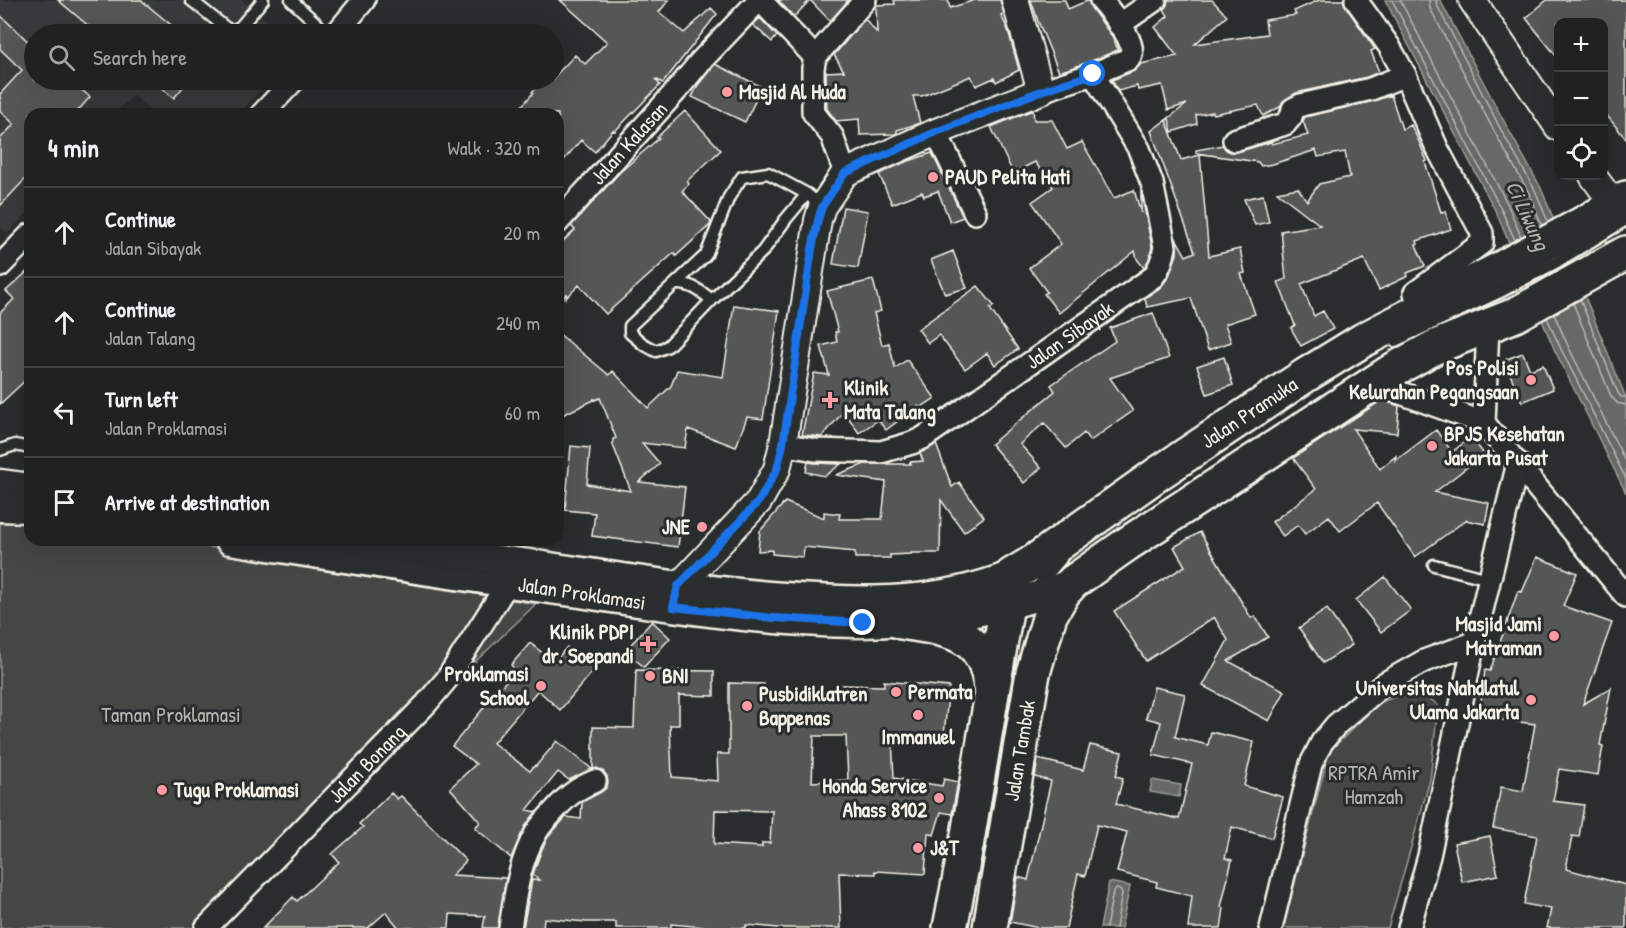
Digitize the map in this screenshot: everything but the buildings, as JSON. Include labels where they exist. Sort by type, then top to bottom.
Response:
[{"type":"main road","points":[[1492,308],[1616,226]]},
{"type":"main road","points":[[1492,308],[1616,226]]},
{"type":"main road","name":"Jalan Pramuka","points":[[1492,308],[1415,358],[1380,372],[1048,585],[1032,563],[1159,473],[1306,375],[1363,340],[1420,311],[1492,308]]},
{"type":"main road","points":[[0,484],[24,487]]},
{"type":"main road","points":[[0,507],[24,508]]},
{"type":"main road","name":"Jalan Proklamasi","points":[[269,546],[508,583],[675,597],[752,595],[838,601],[899,600],[950,594],[990,583],[1048,585]]},
{"type":"main road","name":"Jalan Proklamasi","points":[[390,546],[818,621],[901,622],[951,617],[1048,585]]},
{"type":"main road","name":"Jalan Tambak","points":[[950,928],[992,695],[1048,585],[1063,593],[1053,609],[1033,673],[990,928]]},
{"type":"main road","points":[[901,622],[942,629],[969,641],[986,661],[992,695]]},
{"type":"street","points":[[344,24],[364,0]]},
{"type":"street","points":[[760,0],[815,57]]},
{"type":"street","name":"Jalan Kalasan","points":[[564,215],[700,62],[760,0]]},
{"type":"street","points":[[845,173],[832,136],[813,112],[813,68],[815,57],[865,0]]},
{"type":"street","points":[[1015,0],[1041,91]]},
{"type":"street","points":[[675,597],[759,501],[777,469],[783,444],[818,220],[815,201],[845,173],[936,132],[1129,59],[1133,48],[1130,40],[1101,0]]},
{"type":"street","points":[[1119,25],[1155,0]]},
{"type":"street","points":[[1356,0],[1389,46],[1405,75],[1437,148],[1482,232],[1482,243],[1415,293],[1420,311]]},
{"type":"street","points":[[1472,0],[1557,126]]},
{"type":"street","name":"Jalan Sibayak","points":[[783,444],[815,450],[882,452],[912,443],[1153,277],[1159,269],[1165,247],[1152,183],[1139,149],[1093,74]]},
{"type":"street","points":[[1234,140],[1289,122],[1293,109],[1301,105],[1371,89],[1405,75]]},
{"type":"street","points":[[268,108],[285,90]]},
{"type":"street","points":[[936,132],[975,213]]},
{"type":"street","points":[[1595,180],[1616,226]]},
{"type":"street","points":[[0,267],[24,242]]},
{"type":"street","points":[[1484,423],[1492,308]]},
{"type":"street","points":[[1380,372],[1484,423],[1626,596]]},
{"type":"street","points":[[1409,928],[1429,856],[1474,643],[1518,464]]},
{"type":"street","name":"Jalan Bonang","points":[[206,928],[426,704],[447,679],[508,583]]},
{"type":"street","points":[[1271,928],[1311,764],[1322,742],[1335,725],[1385,683],[1424,662],[1474,643]]},
{"type":"street","points":[[510,928],[523,863],[537,831],[562,802],[578,788],[595,781]]},
{"type":"lane","points":[[191,0],[221,24]]},
{"type":"lane","points":[[243,24],[263,0]]},
{"type":"lane","points":[[291,0],[317,24]]},
{"type":"lane","points":[[768,173],[815,201],[786,219],[762,251],[668,346],[656,351],[630,333],[630,326],[676,284],[706,255],[729,197],[742,177],[768,173]]},
{"type":"lane","points":[[676,284],[686,284],[696,288],[712,300]]},
{"type":"lane","points":[[1389,344],[1492,308]]},
{"type":"lane","points":[[0,450],[15,445],[24,447]]},
{"type":"lane","points":[[1434,565],[1489,579]]},
{"type":"lane","points":[[1008,666],[1012,646]]},
{"type":"shaded area","points":[[0,0],[242,0],[270,24],[24,24],[24,90],[261,90],[244,108],[148,108],[133,95],[121,108],[24,108],[24,217],[8,234],[0,227]]},
{"type":"green space","name":"Taman Proklamasi","points":[[24,516],[24,546],[202,546],[536,604],[195,928],[0,928],[0,518]]},
{"type":"green space","name":"RPTRA Amir Hamzah","points":[[1416,689],[1438,705],[1430,780],[1388,928],[1283,928],[1329,752],[1379,703]]},
{"type":"water","name":"Ci Liwung","points":[[1385,0],[1440,0],[1541,188],[1626,398],[1626,493],[1555,351],[1496,212]]},
{"type":"water","points":[[1152,780],[1181,785],[1179,797],[1150,792]]},
{"type":"water","points":[[1109,882],[1130,886],[1121,928],[1100,928]]},
{"type":"place","name":"Masjid Al Huda","points":[[727,92]]},
{"type":"place","name":"PAUD Pelita Hati","points":[[933,177]]},
{"type":"place","name":"Pos Polisi Kelurahan Pegangsaan","points":[[1531,380]]},
{"type":"place","name":"Klinik Mata Talang","points":[[830,400]]},
{"type":"place","name":"BPJS Kesehatan Jakarta Pusat","points":[[1432,446]]},
{"type":"place","name":"JNE","points":[[702,527]]},
{"type":"place","name":"Masjid Jami Matraman","points":[[1554,636]]},
{"type":"place","name":"Klinik PDPI dr. Soepandi","points":[[648,644]]},
{"type":"place","name":"BNI","points":[[650,676]]},
{"type":"place","name":"Proklamasi School","points":[[541,686]]},
{"type":"place","name":"Permata","points":[[896,692]]},
{"type":"place","name":"Universitas Nahdlatul Ulama Jakarta","points":[[1531,700]]},
{"type":"place","name":"Pusbidiklatren Bappenas","points":[[747,706]]},
{"type":"place","name":"Immanuel","points":[[918,715]]},
{"type":"place","name":"Tugu Proklamasi","points":[[162,790]]},
{"type":"place","name":"Honda Service Ahass 8102","points":[[939,798]]},
{"type":"place","name":"J&T","points":[[918,848]]},
{"type":"route","points":[[863,623],[774,618],[673,607],[678,586],[759,501],[777,469],[783,444],[812,249],[822,207],[845,173],[936,132],[1041,91],[1093,74]]}]
